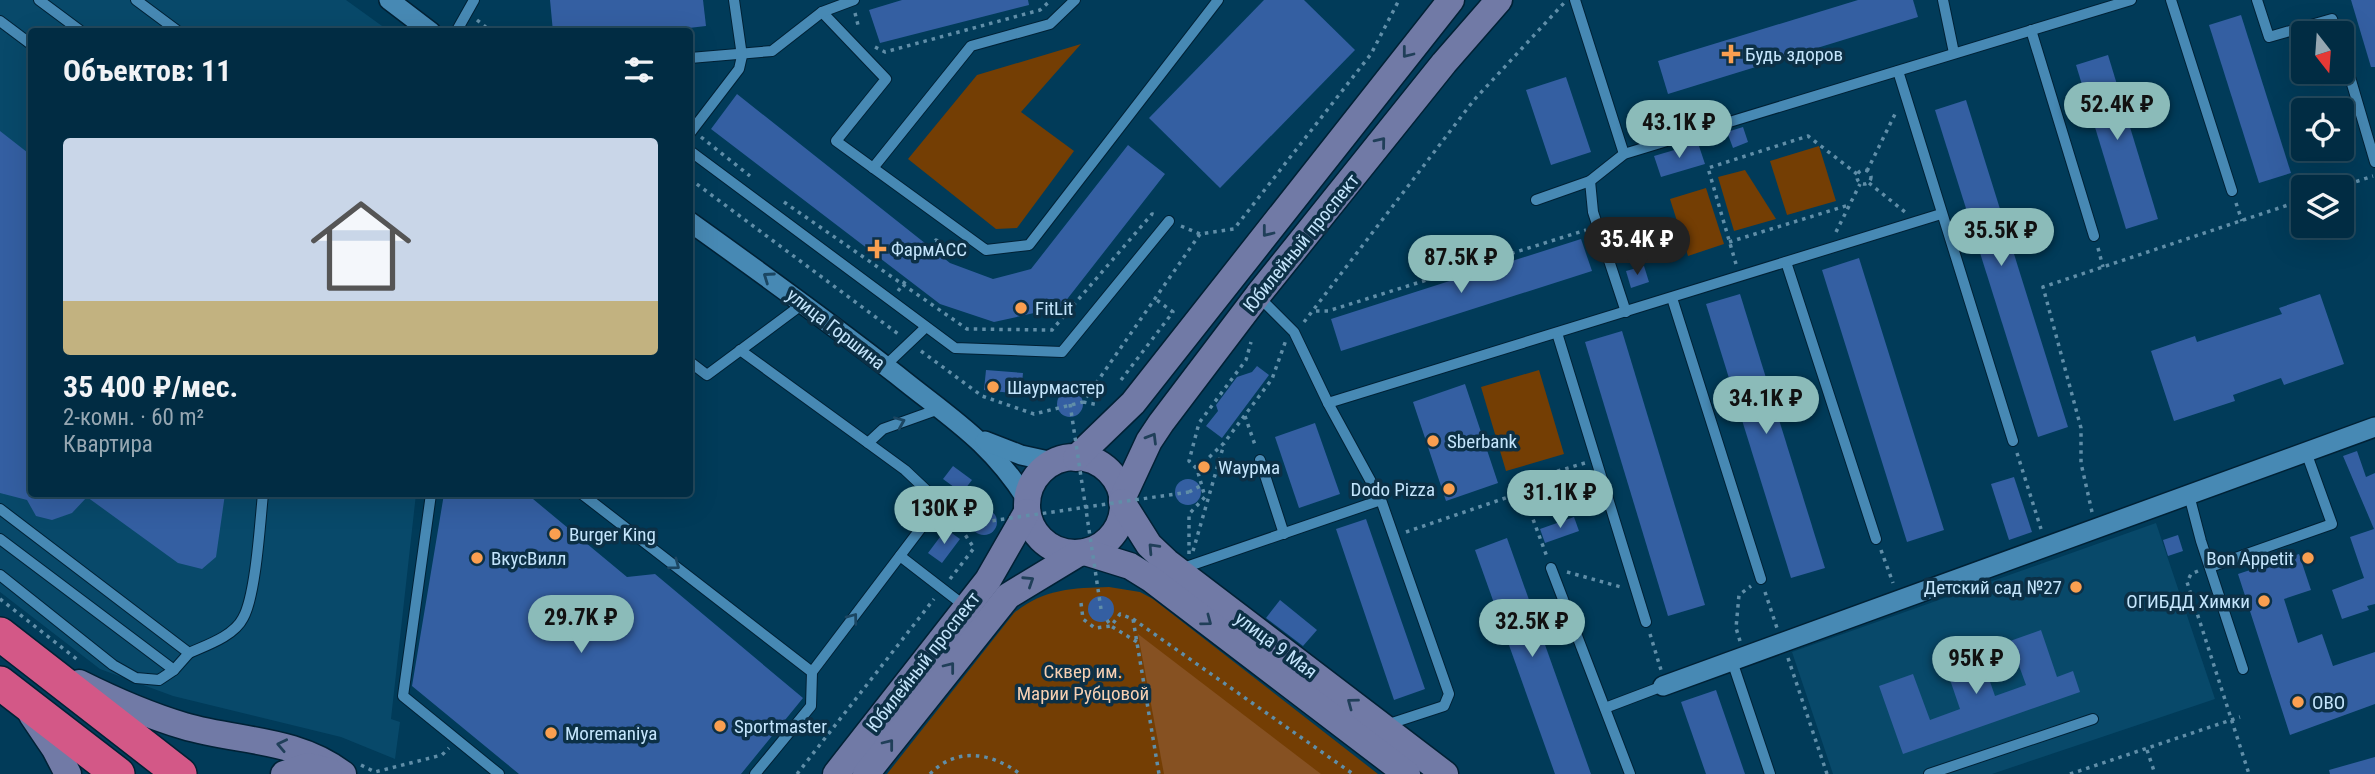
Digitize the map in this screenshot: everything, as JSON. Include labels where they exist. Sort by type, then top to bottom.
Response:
[{"type":"highway","points":[[0,634],[180,774]]},
{"type":"highway","points":[[4,685],[117,774]]},
{"type":"main road","name":"Юбилейный проспект","points":[[836,774],[999,563],[1027,506],[1034,479],[1105,433],[1133,403],[1451,0]]},
{"type":"main road","name":"Юбилейный проспект","points":[[866,774],[1008,596],[1082,552],[1102,544],[1112,535],[1118,524],[1122,500],[1149,441],[1258,295],[1444,63],[1499,0]]},
{"type":"main road","points":[[1065,460],[1103,466],[1112,475],[1122,500]]},
{"type":"main road","name":"улица 9 Мая","points":[[1122,500],[1149,545],[1167,562],[1445,774]]},
{"type":"main road","points":[[1027,506],[1030,523],[1045,542],[1055,549],[1082,552]]},
{"type":"main road","name":"улица 9 Мая","points":[[1082,552],[1130,566],[1151,579],[1407,774]]},
{"type":"main road","points":[[29,657],[142,712],[186,727],[291,746],[344,770]]},
{"type":"main road","points":[[4,685],[36,720],[68,774]]},
{"type":"main road","points":[[284,774],[308,766],[344,770]]},
{"type":"street","points":[[389,0],[425,28]]},
{"type":"street","name":"улица Горшина","points":[[693,224],[804,303],[980,439],[1008,470],[1027,506]]},
{"type":"street","points":[[1665,686],[2375,427]]},
{"type":"street","name":"улица Горшина","points":[[980,439],[1021,456],[1065,460]]},
{"type":"lane","points":[[39,0],[77,28]]},
{"type":"lane","points":[[136,0],[174,28]]},
{"type":"lane","points":[[458,28],[474,0]]},
{"type":"lane","points":[[693,127],[738,69],[742,56],[734,0]]},
{"type":"lane","points":[[693,58],[742,56],[772,51],[822,12],[853,0]]},
{"type":"lane","points":[[873,168],[971,46],[1050,23],[1075,0]]},
{"type":"lane","points":[[822,12],[886,79],[836,141],[986,250],[1029,245],[1218,0]]},
{"type":"lane","points":[[1575,0],[1624,153]]},
{"type":"lane","points":[[1943,0],[1954,54]]},
{"type":"lane","points":[[1536,200],[1590,181],[1624,153],[2131,0]]},
{"type":"lane","points":[[2171,0],[2232,191]]},
{"type":"lane","points":[[2257,0],[2269,37],[2291,31]]},
{"type":"lane","points":[[0,21],[28,42]]},
{"type":"lane","points":[[2031,30],[2094,236]]},
{"type":"lane","points":[[1898,71],[2013,441]]},
{"type":"lane","points":[[2352,84],[2375,162]]},
{"type":"lane","points":[[693,154],[955,348],[1062,352],[1169,221]]},
{"type":"lane","points":[[1590,181],[1598,226],[1626,312]]},
{"type":"lane","points":[[1328,403],[1941,214]]},
{"type":"lane","points":[[1786,262],[1876,539]]},
{"type":"lane","points":[[1258,295],[1294,332],[1328,403],[1381,500],[1449,694],[1444,706],[1383,727]]},
{"type":"lane","points":[[1672,298],[1761,579]]},
{"type":"lane","points":[[693,364],[707,375],[804,303]]},
{"type":"lane","points":[[885,366],[926,327]]},
{"type":"lane","points":[[1557,333],[1646,622]]},
{"type":"lane","points":[[740,350],[905,470],[940,503],[812,672],[811,706],[755,774]]},
{"type":"lane","points":[[869,443],[883,429],[939,409]]},
{"type":"lane","points":[[2210,567],[2332,524],[2306,452]]},
{"type":"lane","points":[[1259,460],[1284,534]]},
{"type":"lane","points":[[2189,495],[2244,668]]},
{"type":"lane","points":[[0,576],[113,665],[136,678],[159,680],[174,670],[189,653],[223,638],[243,618],[253,578],[263,497]]},
{"type":"lane","points":[[431,497],[402,696],[499,774]]},
{"type":"lane","points":[[586,497],[812,672]]},
{"type":"lane","points":[[1189,566],[1381,500]]},
{"type":"lane","points":[[0,509],[189,653]]},
{"type":"lane","points":[[0,539],[174,670]]},
{"type":"lane","points":[[900,556],[967,607]]},
{"type":"lane","points":[[1551,568],[1630,774]]},
{"type":"lane","points":[[1738,659],[1770,774]]},
{"type":"lane","points":[[1605,708],[1665,686]]},
{"type":"lane","points":[[1929,774],[2093,719]]},
{"type":"path","points":[[853,0],[858,28],[864,36]]},
{"type":"path","points":[[869,44],[885,52],[1041,10],[1051,0]]},
{"type":"path","points":[[778,198],[967,329],[1052,330],[1152,214],[1200,234],[1234,229],[1371,54],[1399,0]]},
{"type":"path","points":[[1197,469],[1224,443],[1272,379],[1283,343],[1315,311],[1474,100],[1567,0]]},
{"type":"path","points":[[1857,174],[1867,171],[1904,96]]},
{"type":"path","points":[[693,133],[756,181]]},
{"type":"path","points":[[1740,276],[1708,168],[1808,136],[1857,174],[1860,184],[1828,249]]},
{"type":"path","points":[[1867,171],[1871,175],[1869,183]]},
{"type":"path","points":[[2354,182],[2375,175]]},
{"type":"path","points":[[693,181],[982,396],[1034,414],[1083,402],[1103,406]]},
{"type":"path","points":[[1860,184],[1869,183],[1917,221]]},
{"type":"path","points":[[2232,191],[2242,221]]},
{"type":"path","points":[[2096,528],[2081,463],[2081,428],[2043,287],[2291,204]]},
{"type":"path","points":[[1730,242],[1849,205]]},
{"type":"path","points":[[1315,311],[1328,311],[1598,226]]},
{"type":"path","points":[[1083,402],[1200,234]]},
{"type":"path","points":[[2094,236],[2103,267]]},
{"type":"path","points":[[930,248],[936,240],[947,248]]},
{"type":"path","points":[[1119,382],[1172,312],[1154,298]]},
{"type":"path","points":[[1278,336],[1283,343]]},
{"type":"path","points":[[1189,566],[1189,514],[1205,497],[1204,484],[1197,469],[1189,461],[1194,435],[1245,359],[1252,339]]},
{"type":"path","points":[[1070,404],[1101,608]]},
{"type":"path","points":[[1245,416],[1259,460]]},
{"type":"path","points":[[2013,441],[2047,547]]},
{"type":"path","points":[[1189,566],[1224,443]]},
{"type":"path","points":[[1395,536],[1523,492],[1531,480],[1596,460]]},
{"type":"path","points":[[940,503],[960,517],[984,522],[1189,492],[1204,484]]},
{"type":"path","points":[[1523,492],[1551,568],[1636,591]]},
{"type":"path","points":[[797,774],[974,548],[960,527],[960,517]]},
{"type":"path","points":[[1876,539],[1899,600]]},
{"type":"path","points":[[2210,567],[2191,574],[2187,582],[2249,774]]},
{"type":"path","points":[[1738,659],[1736,628],[1739,596],[1761,579],[1827,774]]},
{"type":"path","points":[[0,600],[86,665]]},
{"type":"path","points":[[1081,603],[1083,619],[1088,625],[1103,629],[1111,626],[1120,614],[1133,619],[1353,774]]},
{"type":"path","points":[[1133,619],[1159,774]]},
{"type":"path","points":[[1107,620],[1111,626],[1137,642]]},
{"type":"path","points":[[1646,622],[1665,686]]},
{"type":"path","points":[[2070,774],[2240,717]]},
{"type":"path","points":[[344,770],[375,772],[442,755],[457,739]]},
{"type":"path","points":[[2146,748],[2155,774]]},
{"type":"path","points":[[931,773],[949,761],[974,753],[994,758],[1017,773]]},
{"type":"shaded area","points":[[0,0],[346,0],[385,28],[28,28],[28,497],[416,497],[391,719],[400,722],[395,759],[341,737],[173,696],[100,669],[0,592]]},
{"type":"shaded area","name":"Детский сад №27","points":[[2156,523],[2215,699],[1992,774],[1833,774],[1792,652]]},
{"type":"shaded area","points":[[1138,634],[1321,774],[1164,774]]},
{"type":"green space","points":[[1081,44],[1021,112],[1074,151],[1017,228],[996,229],[908,159],[977,75]]},
{"type":"green space","points":[[1819,146],[1836,201],[1787,215],[1770,161]]},
{"type":"green space","points":[[1745,170],[1776,219],[1734,231],[1718,177]]},
{"type":"green space","points":[[1706,188],[1724,244],[1688,256],[1670,199]]},
{"type":"green space","points":[[1539,370],[1564,454],[1506,471],[1481,387]]},
{"type":"green space","name":"Сквер им. Марии Рубцовой","points":[[1109,587],[1140,592],[1153,599],[1378,774],[887,774],[1014,613],[1047,594],[1070,589]]},
{"type":"building","points":[[550,0],[703,0],[706,26],[689,28],[553,28]]},
{"type":"building","points":[[902,0],[1028,0],[1029,5],[880,43],[869,10]]},
{"type":"building","points":[[1264,0],[1304,0],[1355,50],[1220,188],[1149,118]]},
{"type":"building","points":[[1858,0],[1913,0],[1918,17],[1668,94],[1658,61]]},
{"type":"building","points":[[2351,0],[2375,0],[2375,67],[2371,67]]},
{"type":"building","points":[[2241,15],[2291,173],[2259,183],[2209,25]]},
{"type":"building","points":[[2108,55],[2158,219],[2126,229],[2076,65]]},
{"type":"building","points":[[1566,77],[1591,152],[1551,165],[1526,90]]},
{"type":"building","points":[[737,94],[950,263],[993,279],[1031,269],[1128,145],[1165,174],[1061,307],[994,322],[940,304],[711,129]]},
{"type":"building","points":[[1966,100],[2068,427],[2038,437],[1935,110]]},
{"type":"building","points":[[1743,127],[1748,142],[1733,148],[1727,132]]},
{"type":"building","points":[[0,131],[28,153],[28,497],[87,497],[72,513],[52,520],[36,516],[27,500],[0,493]]},
{"type":"building","points":[[1698,143],[1705,164],[1661,177],[1654,156]]},
{"type":"building","points":[[1581,239],[1592,271],[1341,351],[1331,319]]},
{"type":"building","points":[[1859,258],[1944,530],[1907,542],[1822,270]]},
{"type":"building","points":[[1644,266],[1649,282],[1631,288],[1626,271]]},
{"type":"building","points":[[1740,294],[1825,568],[1791,578],[1706,304]]},
{"type":"building","points":[[2320,294],[2344,364],[2284,385],[2281,378],[2233,395],[2235,401],[2174,421],[2151,351],[2195,336],[2197,342],[2282,314],[2279,308]]},
{"type":"building","points":[[1622,331],[1705,605],[1668,616],[1585,342]]},
{"type":"building","points":[[1257,366],[1269,375],[1222,438],[1206,426],[1218,411],[1216,405],[1237,377],[1252,372]]},
{"type":"building","points":[[986,370],[1023,373],[1021,394],[984,390]]},
{"type":"building","points":[[1465,384],[1498,483],[1446,501],[1413,402]]},
{"type":"building","points":[[1070,391],[1079,395],[1083,404],[1079,413],[1070,417],[1061,413],[1057,404],[1061,395]]},
{"type":"building","points":[[1315,423],[1340,494],[1299,508],[1275,437]]},
{"type":"building","points":[[2357,451],[2366,477],[2375,473],[2375,604],[2367,606],[2369,610],[2342,619],[2332,590],[2364,578],[2350,537],[2374,529],[2343,456]]},
{"type":"building","points":[[953,466],[972,480],[962,493],[943,479]]},
{"type":"building","points":[[2014,477],[2032,532],[2009,540],[1991,484]]},
{"type":"building","points":[[1188,479],[1197,483],[1201,492],[1197,501],[1188,505],[1179,501],[1175,492],[1179,483]]},
{"type":"building","points":[[87,497],[225,497],[216,557],[202,569],[178,563]]},
{"type":"building","points":[[444,497],[531,497],[627,577],[655,574],[803,698],[741,774],[519,774],[412,686]]},
{"type":"building","points":[[984,509],[993,513],[997,522],[993,531],[984,535],[975,531],[971,522],[975,513]]},
{"type":"building","points":[[1574,517],[1579,531],[1545,543],[1540,529]]},
{"type":"building","points":[[1366,519],[1425,689],[1394,700],[1336,529]]},
{"type":"building","points":[[946,529],[960,539],[942,563],[928,553]]},
{"type":"building","points":[[2178,535],[2183,551],[2168,556],[2163,540]]},
{"type":"building","points":[[1507,538],[1591,774],[1555,774],[1475,550]]},
{"type":"building","points":[[2299,554],[2311,590],[2284,599],[2298,643],[2322,634],[2333,666],[2375,652],[2375,704],[2290,735],[2238,574]]},
{"type":"building","points":[[1101,596],[1110,600],[1114,609],[1110,618],[1101,622],[1092,618],[1088,609],[1092,600]]},
{"type":"building","points":[[1280,600],[1317,630],[1303,646],[1266,618]]},
{"type":"building","points":[[2041,630],[2057,677],[2073,671],[2080,692],[1903,754],[1879,686],[1913,674],[1930,720],[1960,709],[1945,665],[1980,653],[1995,696],[2026,685],[2010,641]]},
{"type":"building","points":[[1716,690],[1745,774],[1706,774],[1681,702]]},
{"type":"building","points":[[2375,757],[2375,774],[2330,774],[2329,770]]},
{"type":"place","name":"Будь здоров","points":[[1731,54]]},
{"type":"place","name":"ФармАСС","points":[[877,249]]},
{"type":"place","name":"FitLit","points":[[1021,308]]},
{"type":"place","name":"Шаурмастер","points":[[993,387]]},
{"type":"place","name":"Sberbank","points":[[1433,441]]},
{"type":"place","name":"Wаурма","points":[[1204,467]]},
{"type":"place","name":"Dodo Pizza","points":[[1449,489]]},
{"type":"place","name":"Burger King","points":[[555,534]]},
{"type":"place","name":"ВкусВилл","points":[[477,558]]},
{"type":"place","name":"Bon Appetit","points":[[2308,558]]},
{"type":"place","name":"Детский сад №27","points":[[2076,587]]},
{"type":"place","name":"ОГИБДД Химки","points":[[2264,601]]},
{"type":"place","name":"ОВО","points":[[2298,702]]},
{"type":"place","name":"Sportmaster","points":[[720,726]]},
{"type":"place","name":"Moremaniya","points":[[551,733]]}]
